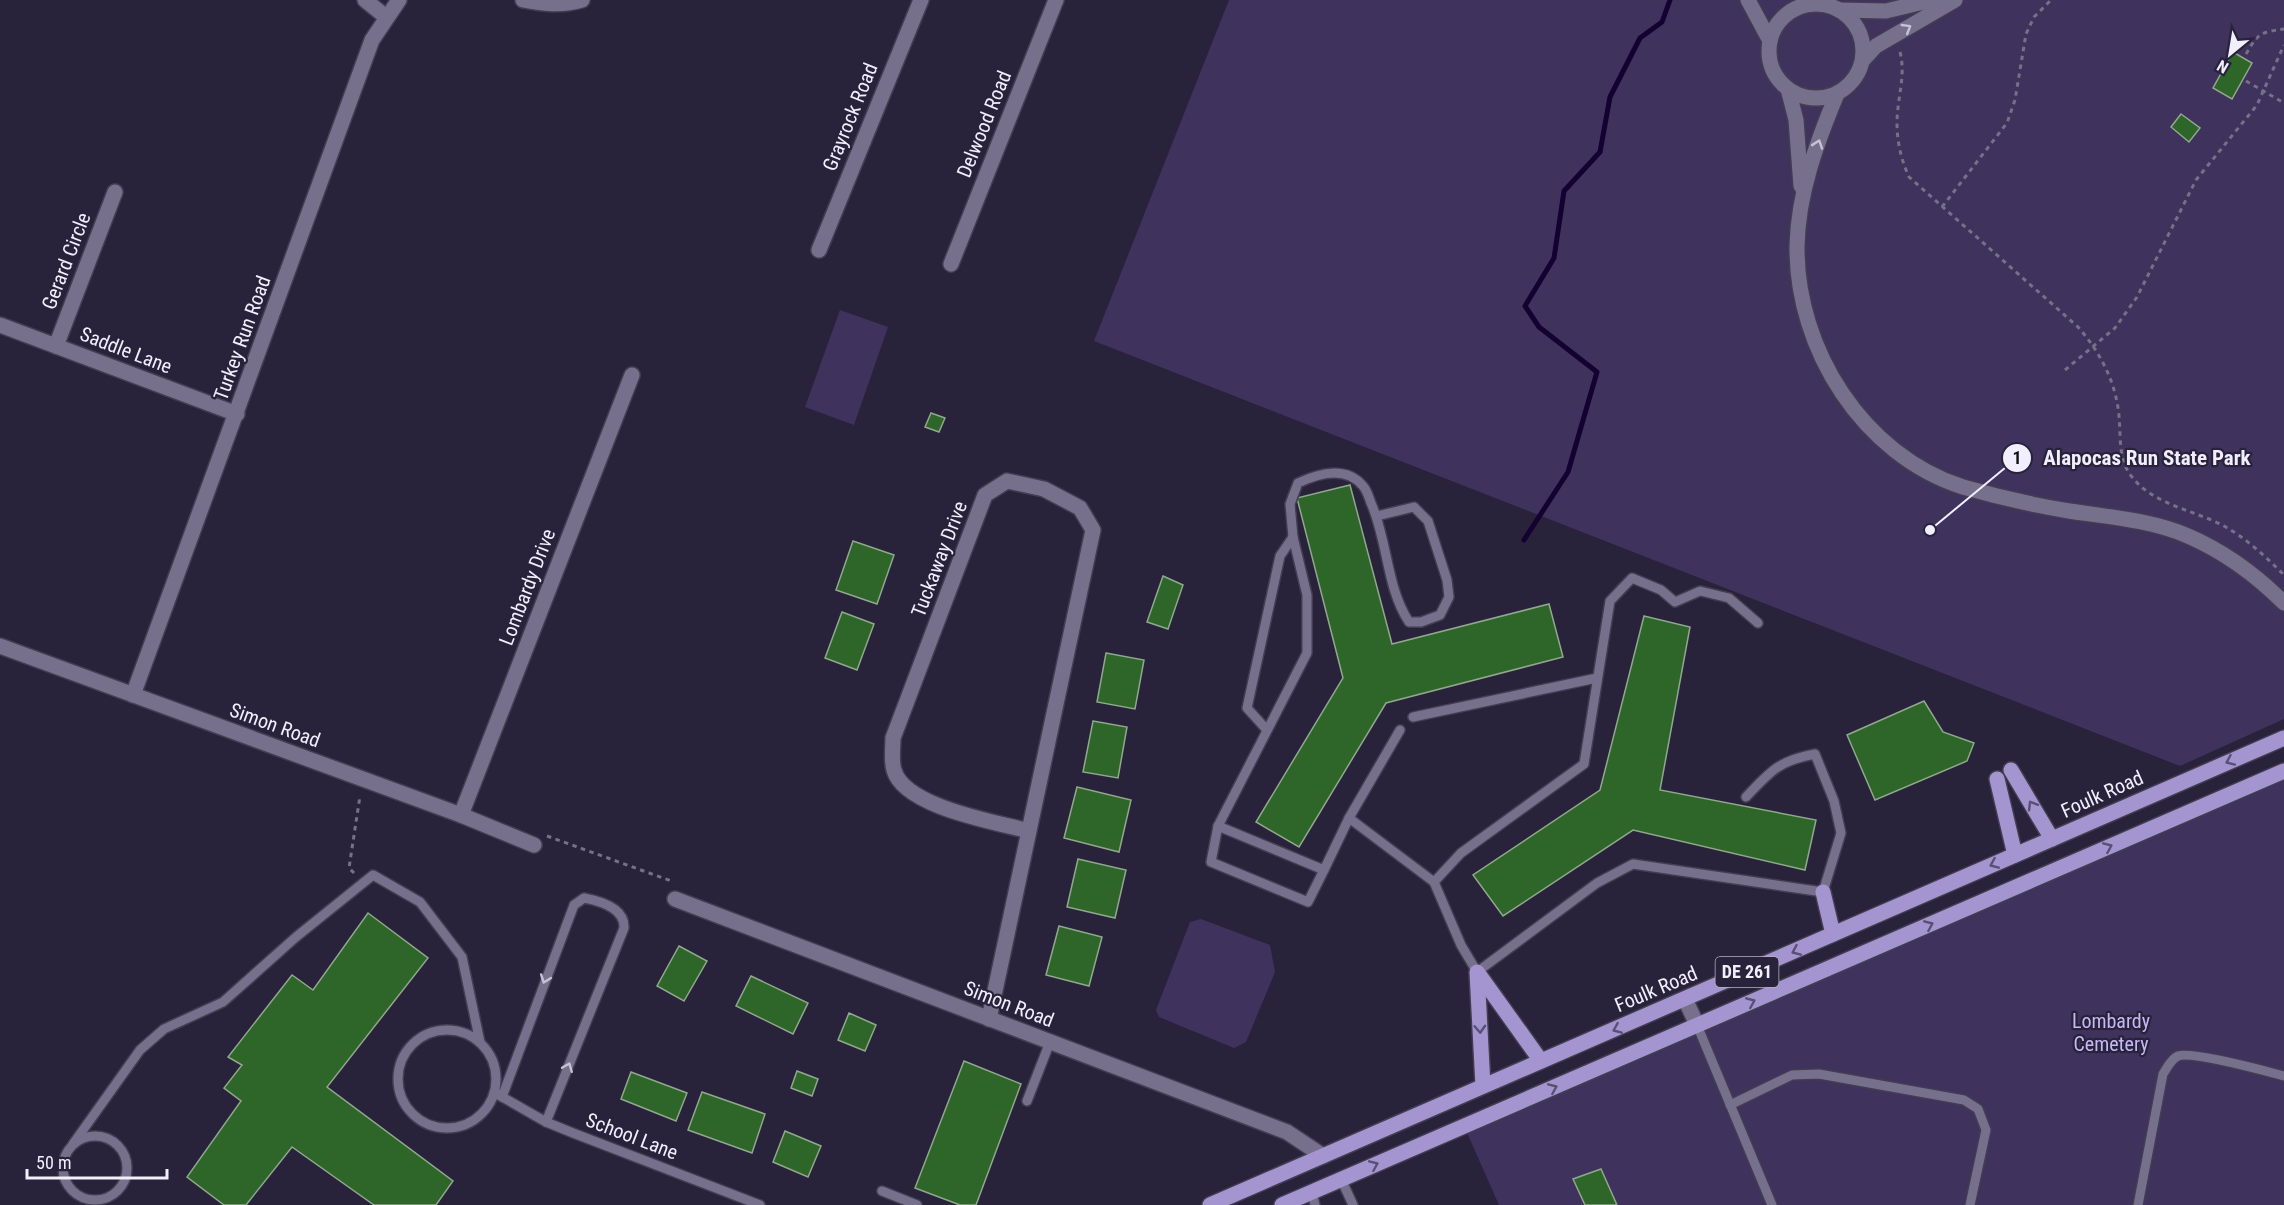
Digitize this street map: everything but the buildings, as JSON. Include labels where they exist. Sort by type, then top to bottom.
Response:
[{"type":"main road","name":"Foulk Road","points":[[1210,1205],[2284,738]]},
{"type":"main road","points":[[2011,770],[2052,839]]},
{"type":"main road","name":"DE 261","points":[[1282,1205],[1314,1198],[1341,1179],[2284,771]]},
{"type":"main road","points":[[1997,779],[2015,855]]},
{"type":"main road","points":[[1823,892],[1833,934]]},
{"type":"main road","points":[[1478,972],[1540,1061]]},
{"type":"main road","points":[[1478,972],[1483,1086]]},
{"type":"street","points":[[365,0],[386,17]]},
{"type":"street","name":"Turkey Run Road","points":[[133,695],[372,40],[399,0]]},
{"type":"street","points":[[523,0],[545,4],[569,4],[582,0]]},
{"type":"street","name":"Grayrock Road","points":[[819,250],[921,0]]},
{"type":"street","name":"Delwood Road","points":[[951,264],[1056,0]]},
{"type":"street","points":[[1748,0],[1770,41],[1773,69],[1788,89],[1796,120],[1802,195]]},
{"type":"street","points":[[1839,10],[1886,11],[1932,0]]},
{"type":"street","points":[[1788,89],[1816,98],[1837,94],[1853,81],[1863,60],[1876,46],[1955,0]]},
{"type":"street","points":[[1770,41],[1784,17],[1800,3],[1825,5],[1839,10],[1852,20],[1863,44],[1863,60]]},
{"type":"street","points":[[1837,94],[1812,159],[1802,195],[1797,246],[1800,292],[1824,365],[1848,401],[1870,427],[1897,452],[1928,472],[1988,494],[2021,502],[2156,525],[2187,535],[2234,561],[2284,603]]},
{"type":"street","name":"Gerard Circle","points":[[56,346],[115,192]]},
{"type":"street","name":"Saddle Lane","points":[[0,325],[237,414]]},
{"type":"street","name":"Lombardy Drive","points":[[461,815],[632,375]]},
{"type":"street","name":"Tuckaway Drive","points":[[989,1018],[1029,831],[1093,530],[1080,508],[1044,489],[1007,482],[985,495],[893,738],[894,771],[911,792],[938,807],[1029,831]]},
{"type":"street","name":"Simon Road","points":[[0,646],[461,815],[534,845]]},
{"type":"street","name":"Simon Road","points":[[675,899],[1287,1132],[1323,1156]]},
{"type":"street","points":[[1685,999],[1697,1025]]},
{"type":"lane","points":[[1377,516],[1414,507],[1428,521],[1447,580],[1449,597],[1440,615],[1421,622],[1409,622],[1400,608],[1377,516],[1363,485],[1341,474],[1319,473],[1298,483],[1290,504],[1293,537],[1307,595],[1307,653],[1218,826],[1211,862],[1308,902],[1349,818],[1400,730]]},
{"type":"lane","points":[[1267,730],[1247,708],[1280,556],[1293,537]]},
{"type":"lane","points":[[1434,882],[1461,853],[1584,764],[1610,601],[1632,578],[1661,590],[1675,602],[1700,591],[1729,598],[1758,623]]},
{"type":"lane","points":[[1413,717],[1597,678]]},
{"type":"lane","points":[[1349,818],[1434,882],[1461,945],[1478,972],[1597,883],[1634,864],[1823,892],[1841,833],[1834,801],[1815,754],[1789,759],[1772,770],[1746,798]]},
{"type":"lane","points":[[1218,826],[1324,870]]},
{"type":"lane","points":[[73,1144],[81,1139],[99,1136],[116,1144],[122,1151],[126,1160],[125,1179],[113,1194],[92,1200],[73,1192],[66,1183],[63,1163],[73,1144],[140,1050],[164,1029],[223,1002],[373,875],[420,902],[462,957],[480,1042]]},
{"type":"lane","points":[[498,1094],[497,1077],[491,1056],[480,1042],[461,1031],[440,1029],[425,1034],[412,1044],[402,1057],[398,1072],[398,1089],[405,1105],[417,1118],[439,1127],[457,1127],[473,1121],[498,1094],[573,905],[584,898],[616,910],[624,922],[618,944],[546,1122]]},
{"type":"lane","points":[[1697,1025],[1772,1205]]},
{"type":"lane","points":[[1028,1101],[1050,1042]]},
{"type":"lane","points":[[2138,1205],[2163,1074],[2170,1063],[2178,1056],[2196,1056],[2284,1076]]},
{"type":"lane","points":[[1730,1105],[1792,1076],[1819,1074],[1964,1100],[1978,1109],[1986,1130],[1970,1205]]},
{"type":"lane","name":"School Lane","points":[[498,1094],[546,1122],[760,1205]]},
{"type":"lane","points":[[1341,1179],[1353,1205]]},
{"type":"lane","points":[[882,1191],[917,1205]]},
{"type":"path","points":[[1942,207],[2007,123],[2015,100],[2026,34],[2034,17],[2051,0]]},
{"type":"path","points":[[2246,54],[2262,32],[2284,29]]},
{"type":"path","points":[[1895,35],[1903,76],[1897,139],[1901,160],[1909,177],[2078,327],[2095,345],[2108,372],[2119,416],[2121,452],[2133,479],[2157,498],[2225,527],[2269,560],[2284,575]]},
{"type":"path","points":[[2065,370],[2115,328],[2137,297],[2196,180],[2257,105],[2284,45]]},
{"type":"path","points":[[2246,81],[2284,103]]},
{"type":"path","points":[[363,779],[349,868],[363,883]]},
{"type":"path","points":[[534,845],[541,834],[684,886]]},
{"type":"green space","points":[[1229,0],[2284,0],[2284,719],[2180,766],[1094,341]]},
{"type":"green space","points":[[840,310],[888,327],[854,425],[805,407]]},
{"type":"green space","name":"Lombardy Cemetery","points":[[2284,771],[2284,1205],[1499,1205],[1464,1126]]},
{"type":"green space","points":[[1201,919],[1270,945],[1275,972],[1246,1042],[1234,1048],[1159,1017],[1156,1010],[1190,922]]},
{"type":"waterway","points":[[1524,540],[1568,472],[1597,372],[1539,327],[1525,306],[1554,258],[1564,191],[1600,152],[1610,97],[1640,38],[1662,22],[1670,0]]},
{"type":"place","name":"Alapocas Run State Park","points":[[1930,530]]}]
